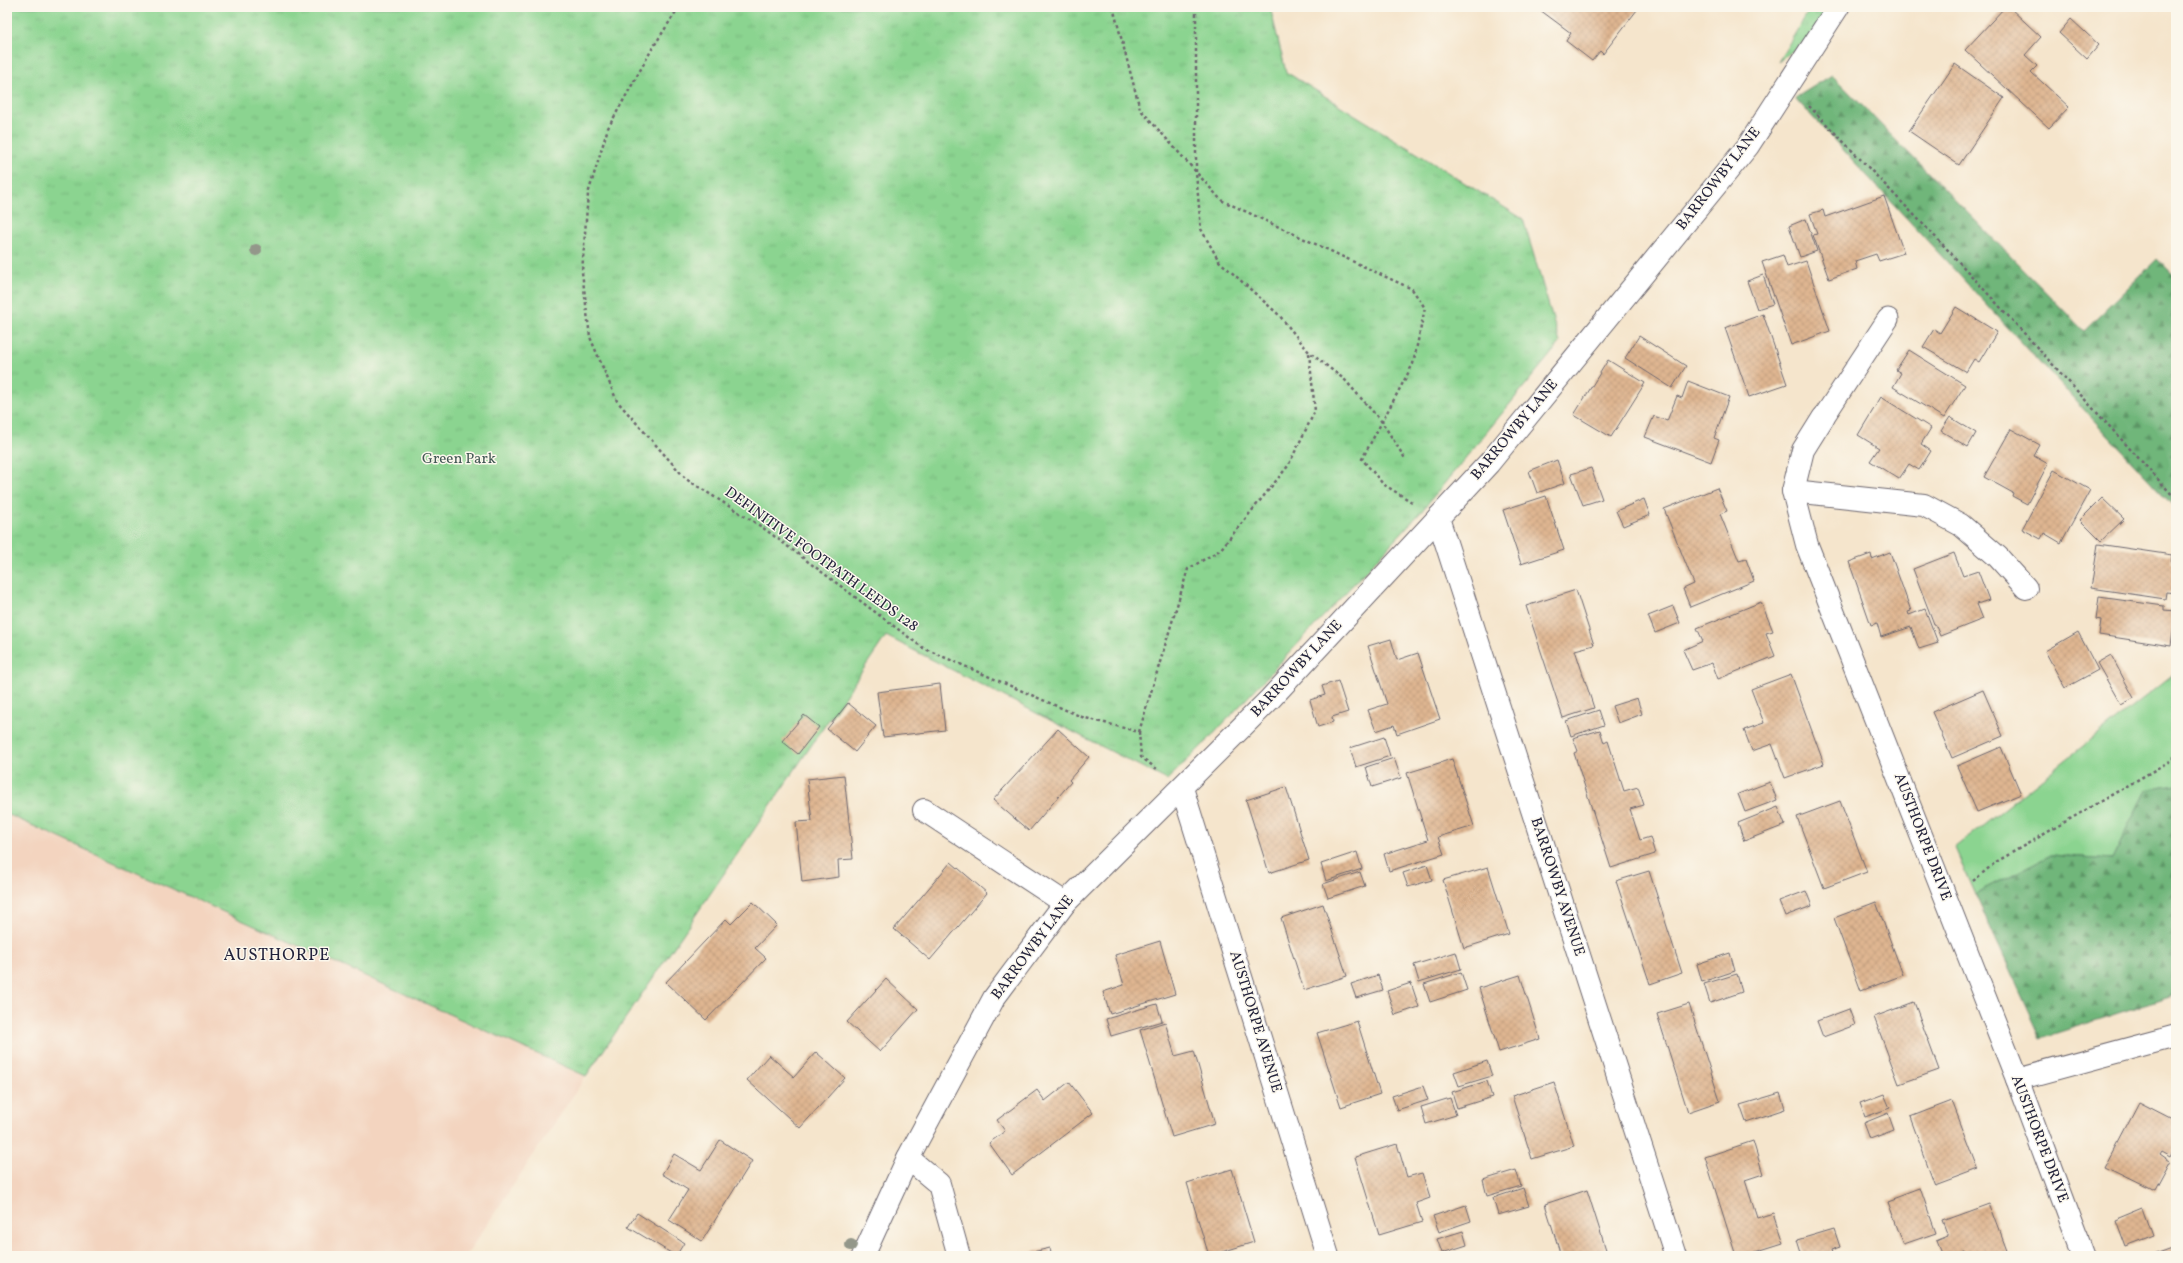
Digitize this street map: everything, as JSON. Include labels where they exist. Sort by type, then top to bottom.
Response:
[{"type":"street","name":"BARROWBY LANE","points":[[863,1256],[908,1158],[994,998],[1065,903],[1270,699],[1489,464],[1748,146],[1838,7]]},
{"type":"street","name":"AUSTHORPE DRIVE","points":[[1823,418],[1804,450],[1793,491],[1807,545],[2017,1079],[2083,1256]]},
{"type":"street","points":[[1793,491],[1924,505],[1961,525],[1998,557],[2026,588]]},
{"type":"street","name":"BARROWBY AVENUE","points":[[1438,518],[1676,1256]]},
{"type":"street","name":"AUSTHORPE AVENUE","points":[[1182,788],[1328,1256]]},
{"type":"street","points":[[924,810],[1065,903]]},
{"type":"street","points":[[2017,1079],[2176,1036]]},
{"type":"street","points":[[908,1158],[939,1184],[959,1256]]},
{"type":"lane","points":[[1823,418],[1888,319]]},
{"type":"path","name":"DEFINITIVE FOOTPATH LEEDS 128","points":[[679,7],[652,49],[608,128],[588,194],[582,272],[590,337],[617,401],[686,479],[762,527],[923,648],[1082,717],[1139,732]]},
{"type":"path","points":[[1113,7],[1140,109],[1221,200],[1412,289],[1425,308],[1413,364],[1362,459],[1383,484],[1438,518]]},
{"type":"path","points":[[1196,7],[1196,173],[1201,229],[1219,261],[1279,315],[1309,352],[1345,380],[1382,422],[1406,460]]},
{"type":"path","points":[[1788,84],[1946,248],[2176,499]]},
{"type":"path","points":[[1182,788],[1141,757],[1139,732],[1188,569],[1220,550],[1249,516],[1288,466],[1315,412],[1309,352]]},
{"type":"path","points":[[1947,901],[1996,862],[2170,761],[2176,754]]},
{"type":"shaded area","points":[[7,814],[586,1076],[466,1256],[7,1256]]},
{"type":"green space","name":"Green Park","points":[[7,7],[1270,7],[1286,72],[1523,219],[1560,343],[1420,513],[1206,742],[1167,780],[886,636],[586,1076],[7,814]]},
{"type":"green space","points":[[1811,7],[1834,7],[1811,37],[1778,62]]},
{"type":"green space","points":[[1832,75],[2084,331],[2157,259],[2176,277],[2176,509],[1795,98]]},
{"type":"green space","points":[[2176,672],[2176,785],[2146,790],[2112,859],[2051,855],[1975,894],[1955,848]]},
{"type":"green space","points":[[2176,785],[2176,995],[2041,1038],[1975,894],[2051,855],[2112,859],[2146,790]]},
{"type":"building","points":[[1536,7],[1633,7],[1637,10],[1603,54],[1600,51],[1592,61],[1566,41],[1571,33]]},
{"type":"building","points":[[2005,7],[2009,7],[2041,37],[2025,55],[2037,66],[2031,72],[2069,107],[2049,128],[1965,50]]},
{"type":"building","points":[[2071,19],[2099,45],[2087,59],[2059,33]]},
{"type":"building","points":[[1955,64],[2004,98],[1959,165],[1909,131]]},
{"type":"building","points":[[1884,196],[1904,253],[1879,261],[1876,254],[1855,261],[1857,269],[1829,279],[1813,235],[1817,234],[1810,214],[1823,210],[1825,217]]},
{"type":"building","points":[[1806,219],[1817,251],[1800,257],[1789,226]]},
{"type":"building","points":[[1783,255],[1787,267],[1806,261],[1830,331],[1791,345],[1762,262]]},
{"type":"building","points":[[1763,275],[1773,304],[1757,309],[1747,281]]},
{"type":"building","points":[[1956,307],[1997,332],[1979,362],[1974,359],[1966,372],[1923,347],[1934,329],[1940,333]]},
{"type":"building","points":[[1763,314],[1787,384],[1749,397],[1725,328]]},
{"type":"building","points":[[1639,336],[1686,366],[1672,388],[1625,358]]},
{"type":"building","points":[[1909,350],[1965,385],[1944,418],[1893,387],[1901,373],[1896,370]]},
{"type":"building","points":[[1608,360],[1645,383],[1611,437],[1574,415]]},
{"type":"building","points":[[1688,381],[1729,397],[1714,438],[1719,440],[1711,462],[1645,437],[1654,416],[1667,421],[1677,396],[1682,398]]},
{"type":"building","points":[[1881,397],[1931,428],[1921,444],[1931,451],[1919,470],[1909,464],[1899,479],[1870,461],[1879,448],[1858,435]]},
{"type":"building","points":[[1950,417],[1976,433],[1968,447],[1941,431]]},
{"type":"building","points":[[2011,429],[2040,445],[2034,456],[2048,464],[2027,504],[2012,496],[2013,493],[1984,477]]},
{"type":"building","points":[[1557,460],[1565,483],[1537,493],[1529,471]]},
{"type":"building","points":[[1591,468],[1602,499],[1583,505],[1571,474]]},
{"type":"building","points":[[2054,470],[2090,490],[2061,543],[2044,533],[2041,539],[2022,529]]},
{"type":"building","points":[[1717,488],[1727,511],[1720,514],[1739,561],[1746,559],[1754,581],[1690,607],[1683,589],[1694,584],[1664,509]]},
{"type":"building","points":[[1546,496],[1564,550],[1521,564],[1503,510]]},
{"type":"building","points":[[2102,498],[2124,519],[2101,541],[2080,520]]},
{"type":"building","points":[[1644,499],[1650,515],[1623,526],[1616,511]]},
{"type":"building","points":[[2098,544],[2172,555],[2171,563],[2176,564],[2176,593],[2166,592],[2165,599],[2091,588]]},
{"type":"building","points":[[1890,552],[1911,611],[1908,612],[1909,615],[1925,609],[1938,643],[1919,649],[1911,627],[1881,637],[1877,623],[1871,625],[1849,562],[1871,554],[1872,559]]},
{"type":"building","points":[[1954,553],[1963,576],[1978,571],[1989,600],[1977,604],[1983,619],[1940,636],[1913,569]]},
{"type":"building","points":[[1576,590],[1594,645],[1575,650],[1594,708],[1563,718],[1526,606]]},
{"type":"building","points":[[2099,597],[2164,606],[2164,610],[2176,611],[2171,646],[2099,635],[2101,620],[2096,619]]},
{"type":"building","points":[[1761,602],[1773,631],[1766,633],[1775,656],[1718,679],[1712,663],[1692,670],[1683,650],[1703,641],[1697,628]]},
{"type":"building","points":[[1673,606],[1680,623],[1655,633],[1648,616]]},
{"type":"building","points":[[2078,632],[2098,670],[2065,688],[2045,651]]},
{"type":"building","points":[[1391,639],[1397,660],[1418,653],[1440,719],[1397,734],[1394,725],[1376,731],[1368,710],[1387,704],[1368,646]]},
{"type":"building","points":[[2111,655],[2134,698],[2121,705],[2097,663]]},
{"type":"building","points":[[1791,674],[1824,764],[1785,778],[1772,744],[1752,751],[1744,730],[1764,723],[1751,689]]},
{"type":"building","points":[[1338,681],[1348,712],[1332,717],[1333,722],[1318,727],[1310,700],[1325,695],[1322,686]]},
{"type":"building","points":[[940,684],[945,730],[883,737],[877,692]]},
{"type":"building","points":[[1983,690],[2003,736],[1952,758],[1932,712]]},
{"type":"building","points":[[1637,698],[1642,714],[1618,723],[1612,706]]},
{"type":"building","points":[[848,703],[876,726],[855,752],[827,729]]},
{"type":"building","points":[[1599,710],[1604,725],[1571,736],[1566,721]]},
{"type":"building","points":[[804,715],[819,727],[798,754],[782,741]]},
{"type":"building","points":[[1058,729],[1089,757],[1069,780],[1071,782],[1029,831],[993,800]]},
{"type":"building","points":[[1600,730],[1604,743],[1608,741],[1624,791],[1638,787],[1644,805],[1630,809],[1640,840],[1650,837],[1655,854],[1611,868],[1574,753],[1578,751],[1573,738]]},
{"type":"building","points":[[1384,737],[1390,756],[1356,767],[1350,748]]},
{"type":"building","points":[[2001,747],[2021,794],[1977,812],[1957,766]]},
{"type":"building","points":[[1394,758],[1401,778],[1372,787],[1366,767]]},
{"type":"building","points":[[1452,759],[1474,826],[1438,837],[1444,854],[1389,871],[1384,854],[1428,840],[1407,773]]},
{"type":"building","points":[[844,775],[853,859],[838,860],[839,877],[802,882],[796,822],[812,821],[807,779]]},
{"type":"building","points":[[1770,782],[1777,800],[1745,812],[1738,794]]},
{"type":"building","points":[[1286,787],[1309,860],[1269,873],[1246,800]]},
{"type":"building","points":[[1840,801],[1867,872],[1824,888],[1797,817]]},
{"type":"building","points":[[1778,807],[1785,825],[1744,841],[1738,823]]},
{"type":"building","points":[[1357,852],[1362,869],[1326,881],[1321,864]]},
{"type":"building","points":[[951,862],[987,893],[930,960],[894,929]]},
{"type":"building","points":[[1427,865],[1432,880],[1408,887],[1403,873]]},
{"type":"building","points":[[1488,867],[1509,934],[1464,948],[1443,880]]},
{"type":"building","points":[[1649,871],[1682,973],[1650,984],[1616,881]]},
{"type":"building","points":[[1360,872],[1365,886],[1328,898],[1323,884]]},
{"type":"building","points":[[1806,891],[1812,906],[1785,916],[1779,901]]},
{"type":"building","points":[[753,902],[777,925],[755,948],[766,958],[706,1020],[666,982],[726,919],[731,924]]},
{"type":"building","points":[[1876,902],[1903,975],[1861,991],[1834,918]]},
{"type":"building","points":[[1323,904],[1347,976],[1304,990],[1281,918]]},
{"type":"building","points":[[1160,941],[1175,994],[1110,1014],[1103,992],[1124,985],[1115,955]]},
{"type":"building","points":[[1456,952],[1461,969],[1419,982],[1414,965]]},
{"type":"building","points":[[1730,953],[1735,971],[1702,982],[1697,964]]},
{"type":"building","points":[[1461,972],[1467,990],[1430,1002],[1424,984]]},
{"type":"building","points":[[1737,974],[1742,992],[1710,1003],[1704,984]]},
{"type":"building","points":[[1378,975],[1383,990],[1356,998],[1351,984]]},
{"type":"building","points":[[1520,975],[1540,1039],[1499,1052],[1479,988]]},
{"type":"building","points":[[886,979],[918,1009],[880,1052],[847,1022]]},
{"type":"building","points":[[1411,983],[1419,1007],[1395,1015],[1387,991]]},
{"type":"building","points":[[1914,1002],[1939,1070],[1899,1084],[1874,1017]]},
{"type":"building","points":[[1157,1004],[1162,1021],[1111,1036],[1106,1019]]},
{"type":"building","points":[[1689,1004],[1720,1101],[1688,1112],[1657,1014]]},
{"type":"building","points":[[1849,1009],[1855,1025],[1823,1037],[1817,1021]]},
{"type":"building","points":[[1357,1021],[1380,1094],[1341,1107],[1317,1033]]},
{"type":"building","points":[[1165,1022],[1175,1056],[1194,1051],[1215,1124],[1172,1137],[1140,1030]]},
{"type":"building","points":[[816,1052],[845,1078],[800,1128],[747,1080],[769,1055],[794,1077]]},
{"type":"building","points":[[1487,1061],[1492,1076],[1459,1086],[1454,1072]]},
{"type":"building","points":[[1487,1081],[1492,1097],[1457,1108],[1452,1092]]},
{"type":"building","points":[[1069,1082],[1093,1113],[1012,1175],[989,1143],[1005,1131],[997,1120],[1037,1090],[1045,1101]]},
{"type":"building","points":[[1554,1082],[1574,1146],[1532,1159],[1512,1096]]},
{"type":"building","points":[[1423,1086],[1428,1100],[1397,1110],[1392,1096]]},
{"type":"building","points":[[1780,1093],[1785,1109],[1746,1122],[1740,1105]]},
{"type":"building","points":[[1884,1094],[1890,1108],[1865,1117],[1860,1103]]},
{"type":"building","points":[[1450,1098],[1456,1115],[1426,1124],[1421,1107]]},
{"type":"building","points":[[1952,1101],[1978,1169],[1935,1185],[1910,1117]]},
{"type":"building","points":[[2139,1102],[2176,1121],[2176,1146],[2171,1156],[2162,1151],[2160,1154],[2170,1161],[2154,1191],[2105,1167]]},
{"type":"building","points":[[1888,1113],[1894,1130],[1870,1139],[1864,1123]]},
{"type":"building","points":[[720,1140],[752,1161],[702,1241],[669,1220],[688,1190],[662,1174],[674,1154],[701,1170]]},
{"type":"building","points":[[1753,1141],[1763,1174],[1745,1180],[1757,1218],[1773,1213],[1783,1243],[1742,1256],[1736,1256],[1705,1157]]},
{"type":"building","points":[[1397,1144],[1407,1177],[1422,1173],[1430,1198],[1416,1203],[1422,1222],[1379,1235],[1355,1157]]},
{"type":"building","points":[[1232,1169],[1254,1242],[1209,1256],[1187,1183]]},
{"type":"building","points":[[1516,1170],[1521,1186],[1487,1196],[1483,1180]]},
{"type":"building","points":[[1523,1188],[1529,1206],[1498,1215],[1493,1198]]},
{"type":"building","points":[[1920,1188],[1936,1233],[1904,1244],[1888,1200]]},
{"type":"building","points":[[1587,1190],[1608,1256],[1561,1256],[1545,1204]]},
{"type":"building","points":[[1989,1203],[2009,1256],[1966,1256],[1964,1252],[1953,1256],[1942,1256],[1936,1241],[1948,1236],[1942,1220]]},
{"type":"building","points":[[1466,1205],[1471,1221],[1439,1232],[1433,1216]]},
{"type":"building","points":[[2144,1208],[2154,1236],[2125,1247],[2115,1220]]},
{"type":"building","points":[[637,1213],[684,1243],[676,1256],[628,1227]]},
{"type":"building","points":[[1834,1229],[1840,1247],[1831,1250],[1833,1256],[1802,1256],[1797,1240]]},
{"type":"building","points":[[1463,1231],[1467,1245],[1442,1253],[1437,1239]]},
{"type":"building","points":[[2176,1246],[2176,1256],[2148,1256]]},
{"type":"building","points":[[1050,1248],[1052,1256],[1020,1256],[1020,1255]]},
{"type":"district","name":"AUSTHORPE","points":[[277,955]]}]
